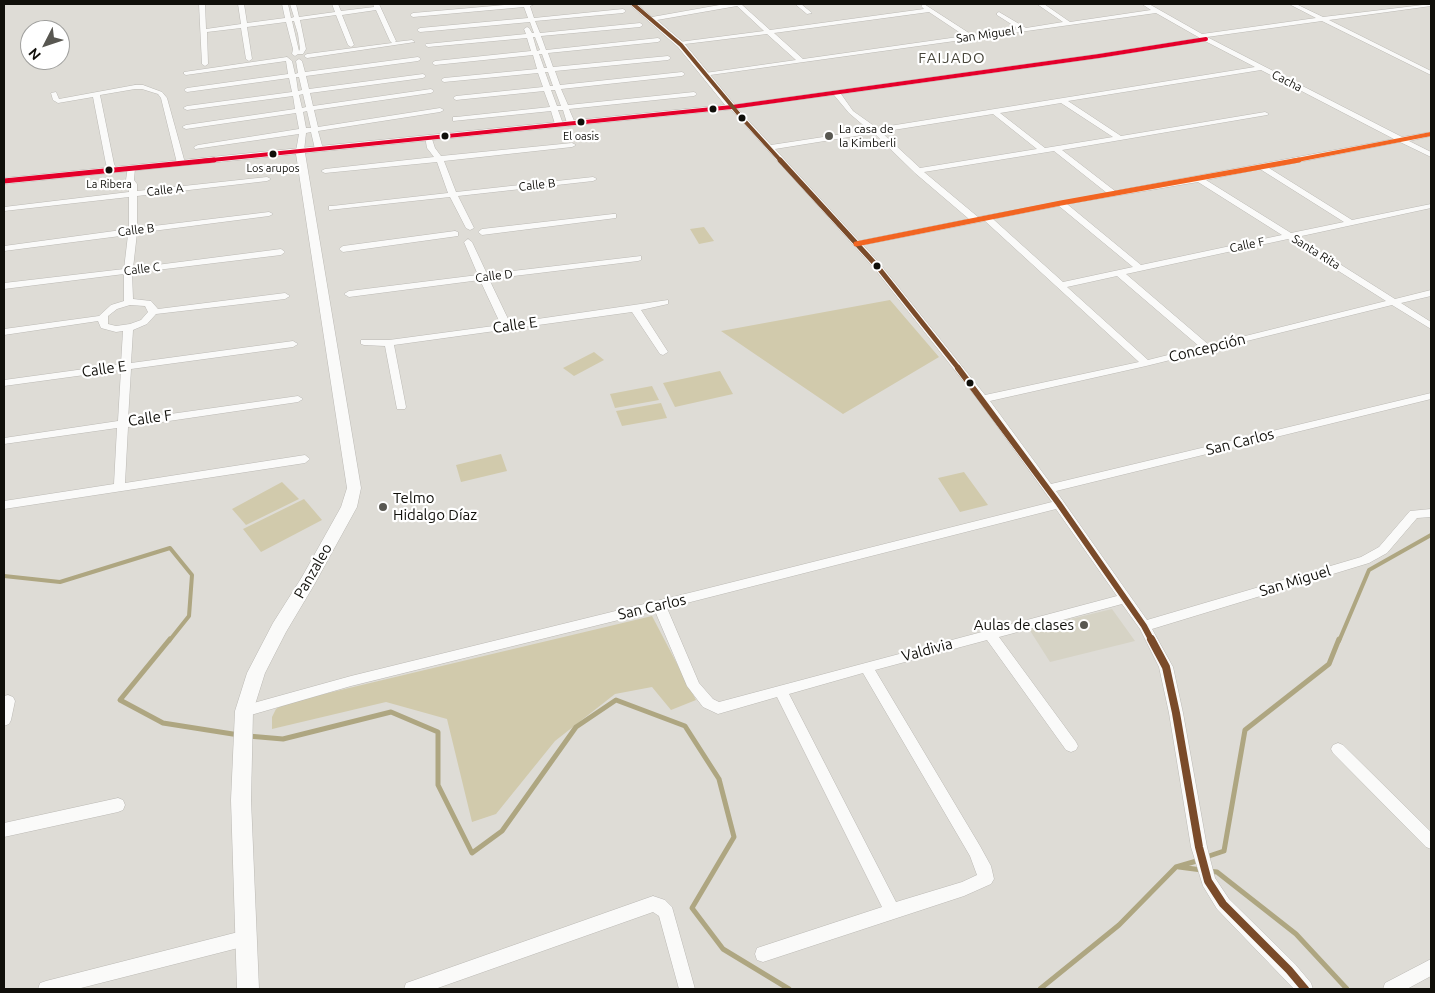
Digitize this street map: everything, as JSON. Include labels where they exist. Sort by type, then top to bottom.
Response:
[{"type":"street","points":[[202,4],[205,64]]},
{"type":"street","points":[[241,4],[249,59]]},
{"type":"street","points":[[285,4],[296,49],[300,56],[302,74],[319,149]]},
{"type":"street","points":[[293,4],[301,34],[303,49],[300,56]]},
{"type":"street","points":[[335,4],[350,45]]},
{"type":"street","points":[[523,4],[532,19],[571,123]]},
{"type":"street","points":[[523,4],[524,20],[559,124]]},
{"type":"street","points":[[413,15],[532,4]]},
{"type":"street","points":[[633,4],[679,44],[732,107],[877,266],[983,399],[1144,626],[1166,667],[1176,712],[1199,847],[1208,881],[1223,904],[1305,989]]},
{"type":"street","points":[[652,19],[737,4],[801,61]]},
{"type":"street","points":[[798,4],[809,13]]},
{"type":"street","points":[[921,4],[970,37]]},
{"type":"street","points":[[1040,4],[1068,23]]},
{"type":"street","name":"Cacha","points":[[1145,4],[1262,68],[1431,155]]},
{"type":"street","points":[[1292,4],[1431,73]]},
{"type":"street","points":[[4,181],[732,107],[837,94],[1099,56],[1204,37],[1428,5]]},
{"type":"street","points":[[203,31],[338,14],[377,6],[393,41]]},
{"type":"street","points":[[679,44],[929,10]]},
{"type":"street","name":"San Miguel 1","points":[[705,75],[1157,10]]},
{"type":"street","points":[[420,30],[622,11]]},
{"type":"street","points":[[999,14],[1024,29]]},
{"type":"street","points":[[428,45],[640,25]]},
{"type":"street","points":[[292,35],[301,34]]},
{"type":"street","points":[[436,62],[658,40]]},
{"type":"street","points":[[186,73],[412,42]]},
{"type":"street","points":[[187,90],[418,58]]},
{"type":"street","points":[[444,80],[668,58]]},
{"type":"street","points":[[288,60],[303,131],[300,151]]},
{"type":"street","points":[[769,148],[1262,68]]},
{"type":"street","points":[[456,98],[682,74]]},
{"type":"street","points":[[187,108],[423,76]]},
{"type":"street","points":[[54,93],[55,99],[58,101],[135,87],[143,87],[160,93],[164,98],[182,163]]},
{"type":"street","points":[[186,127],[431,91]]},
{"type":"street","points":[[96,94],[110,164],[113,170]]},
{"type":"street","points":[[456,119],[694,94]]},
{"type":"street","points":[[837,94],[852,112],[977,220]]},
{"type":"street","points":[[1063,101],[1118,137]]},
{"type":"street","points":[[198,147],[440,110]]},
{"type":"street","points":[[995,112],[1043,150]]},
{"type":"street","points":[[918,171],[1265,114]]},
{"type":"street","points":[[856,244],[1061,203],[1199,179],[1431,134]]},
{"type":"street","points":[[432,137],[431,148],[440,160],[453,195],[470,228]]},
{"type":"street","points":[[325,171],[572,145]]},
{"type":"street","points":[[1055,148],[1114,194]]},
{"type":"street","name":"Panzaleo","points":[[248,989],[241,800],[244,715],[256,673],[279,628],[308,581],[349,507],[354,488],[300,151]]},
{"type":"street","points":[[1262,167],[1352,224]]},
{"type":"street","points":[[129,302],[128,270],[133,231],[133,189],[130,180],[135,168]]},
{"type":"street","name":"Calle A","points":[[4,209],[133,189],[267,179]]},
{"type":"street","name":"Calle B","points":[[332,208],[593,179]]},
{"type":"street","name":"Santa Rita","points":[[1199,179],[1396,302],[1431,326]]},
{"type":"street","points":[[1061,203],[1140,268]]},
{"type":"street","name":"Calle F","points":[[1062,285],[1431,206]]},
{"type":"street","name":"Calle B","points":[[4,248],[269,214]]},
{"type":"street","points":[[343,249],[455,234],[459,230],[470,228],[478,229],[482,232],[613,216]]},
{"type":"street","points":[[988,218],[1146,363]]},
{"type":"street","points":[[455,234],[457,240],[468,242],[480,238],[482,232]]},
{"type":"street","points":[[468,242],[500,315],[507,326]]},
{"type":"street","name":"Calle C","points":[[4,286],[281,252]]},
{"type":"street","name":"Calle D","points":[[349,294],[638,258]]},
{"type":"street","points":[[1119,273],[1207,348]]},
{"type":"street","name":"Concepción","points":[[983,399],[1146,363],[1431,293]]},
{"type":"street","points":[[102,318],[104,326],[109,328],[128,328],[144,322],[153,312],[285,296]]},
{"type":"street","points":[[4,332],[102,318],[108,310],[129,302],[148,303],[153,308],[153,312]]},
{"type":"street","name":"Calle E","points":[[364,342],[389,343],[635,309],[665,302]]},
{"type":"street","points":[[635,309],[663,352]]},
{"type":"street","points":[[119,488],[128,328]]},
{"type":"street","points":[[389,343],[401,407]]},
{"type":"street","name":"Calle E","points":[[4,383],[293,344]]},
{"type":"street","name":"San Carlos","points":[[1048,489],[1431,396]]},
{"type":"street","name":"Calle F","points":[[4,440],[298,399]]},
{"type":"street","points":[[4,505],[305,459]]},
{"type":"street","name":"San Carlos","points":[[244,715],[351,681],[1059,504]]},
{"type":"street","name":"San Miguel","points":[[1144,626],[1365,560],[1383,550],[1414,514],[1431,513]]},
{"type":"street","name":"Valdivia","points":[[659,605],[687,674],[699,694],[708,703],[718,708],[1125,599]]},
{"type":"street","points":[[989,634],[1071,746]]},
{"type":"street","points":[[763,954],[964,889],[986,879],[983,866],[975,851],[866,667]]},
{"type":"street","points":[[781,691],[892,911]]},
{"type":"street","points":[[4,720],[6,701]]},
{"type":"street","points":[[1338,749],[1431,842]]},
{"type":"street","points":[[4,830],[118,805]]},
{"type":"street","points":[[412,989],[653,904],[659,905],[666,912],[687,989]]},
{"type":"street","points":[[46,989],[246,938]]},
{"type":"street","points":[[1391,989],[1431,966]]},
{"type":"shaded area","points":[[704,227],[714,241],[699,244],[690,229]]},
{"type":"shaded area","points":[[890,300],[939,357],[843,414],[721,331]]},
{"type":"shaded area","points":[[594,352],[604,360],[574,376],[563,368]]},
{"type":"shaded area","points":[[720,371],[733,394],[675,407],[663,383]]},
{"type":"shaded area","points":[[652,386],[659,400],[615,408],[610,394]]},
{"type":"shaded area","points":[[661,403],[667,418],[622,426],[616,411]]},
{"type":"shaded area","points":[[501,454],[507,471],[461,482],[456,465]]},
{"type":"shaded area","points":[[964,472],[988,505],[960,512],[938,478]]},
{"type":"shaded area","points":[[282,482],[299,499],[246,525],[232,509]]},
{"type":"shaded area","points":[[304,499],[322,520],[261,552],[243,529]]},
{"type":"shaded area","points":[[1112,609],[1135,641],[1050,662],[1029,629]]},
{"type":"shaded area","points":[[652,616],[696,700],[671,710],[652,687],[615,694],[555,741],[496,814],[472,822],[447,719],[386,702],[272,729],[272,717],[276,709],[286,703]]},
{"type":"waterway","points":[[1339,641],[1369,570],[1431,535]]},
{"type":"waterway","points":[[4,576],[60,582],[170,548],[192,575],[189,616],[169,641]]},
{"type":"waterway","points":[[170,639],[120,700],[163,723],[239,735]]},
{"type":"waterway","points":[[1206,857],[1224,851],[1245,730],[1329,664],[1339,639]]},
{"type":"waterway","points":[[248,736],[283,739],[391,712],[438,732],[438,785],[472,853],[502,831],[576,727],[616,700],[685,726],[719,779],[734,837],[692,908],[723,949],[789,989]]},
{"type":"waterway","points":[[1040,989],[1119,925],[1176,867],[1200,860]]},
{"type":"waterway","points":[[1179,867],[1202,870]]},
{"type":"waterway","points":[[1208,871],[1217,872],[1296,934],[1347,989]]},
{"type":"transit line","points":[[633,4],[681,45],[742,118],[877,266],[983,399],[1144,626],[1166,667],[1176,713],[1199,847],[1208,881],[1223,904],[1289,970],[1305,989]]},
{"type":"transit line","points":[[4,181],[732,107],[1099,56],[1206,39]]},
{"type":"transit line","points":[[856,244],[1061,203],[1199,179],[1431,134]]},
{"type":"place","name":"El oasis","points":[[581,122]]},
{"type":"place","name":"La casa de la Kimberli","points":[[829,136]]},
{"type":"place","name":"Los arupos","points":[[273,154]]},
{"type":"place","name":"La Ribera","points":[[109,170]]},
{"type":"place","name":"Telmo Hidalgo Díaz","points":[[383,507]]},
{"type":"place","name":"Aulas de clases","points":[[1084,625]]},
{"type":"district","name":"FAIJADO","points":[[952,58]]}]
